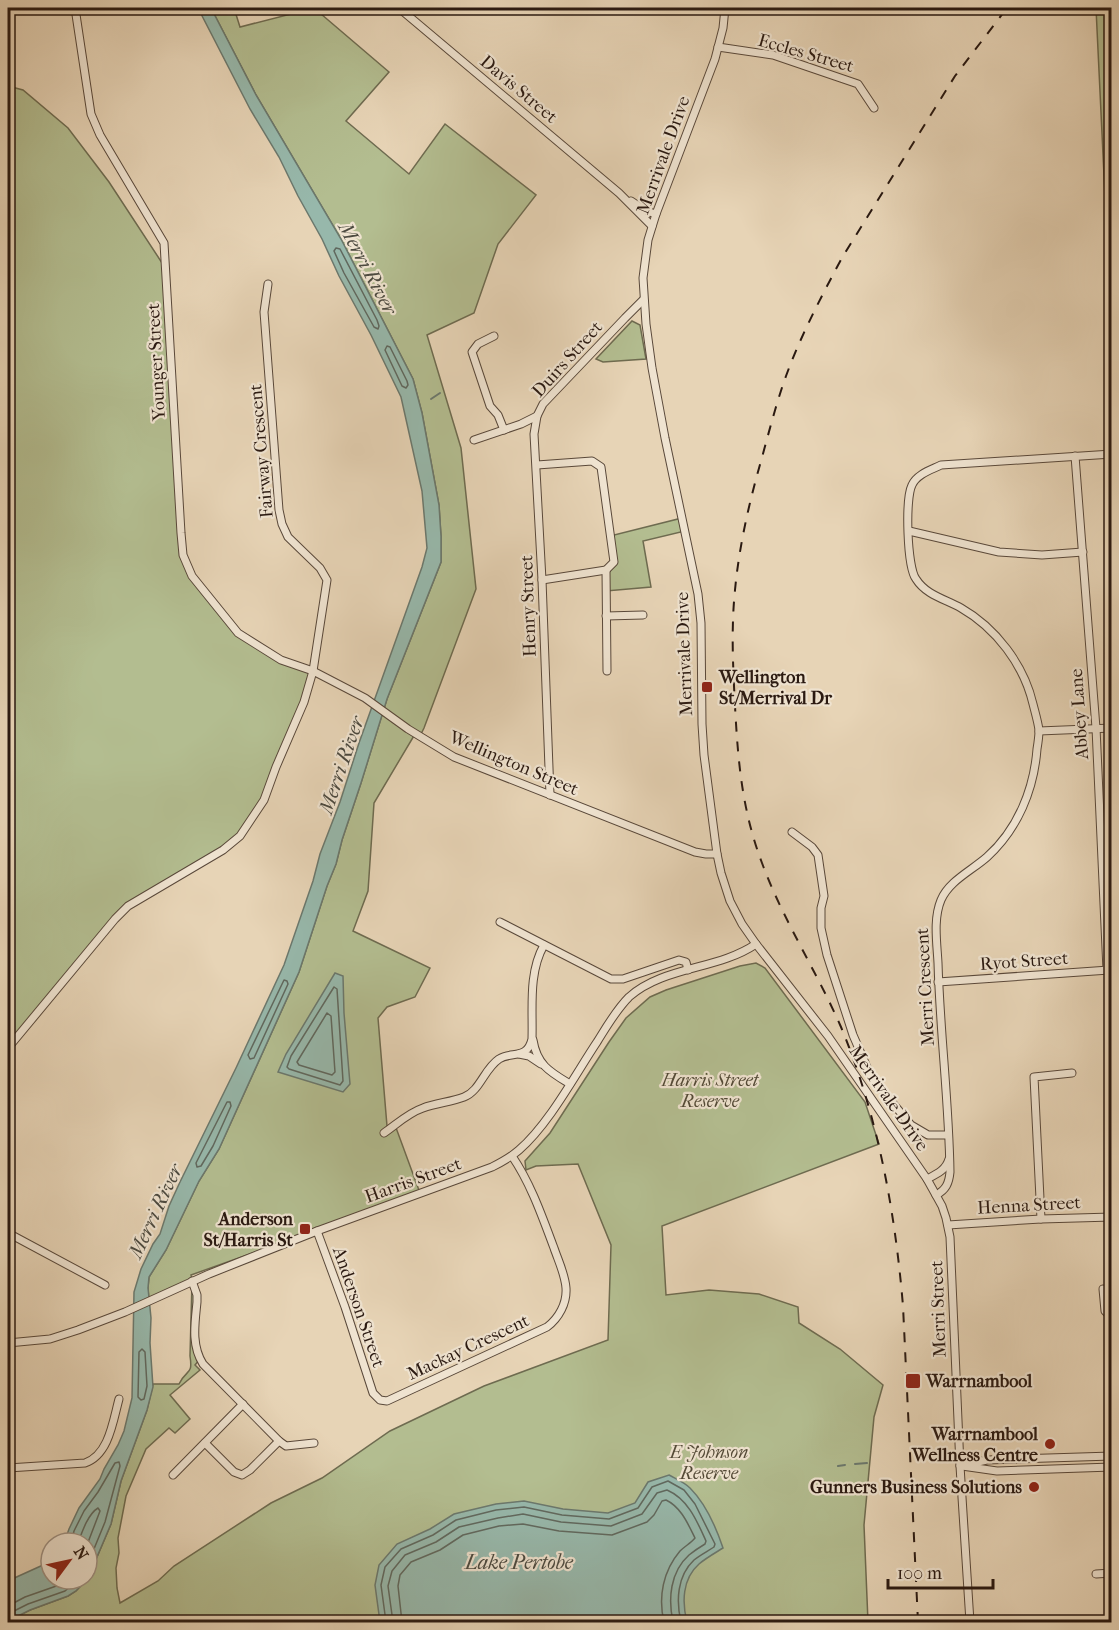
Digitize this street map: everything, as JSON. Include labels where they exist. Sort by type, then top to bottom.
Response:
[{"type":"street","name":"Younger Street","points":[[75,8],[91,114],[100,135],[164,243],[183,555],[192,576],[238,633],[281,660],[313,671]]},
{"type":"street","name":"Davis Street","points":[[399,8],[619,193],[652,226]]},
{"type":"street","name":"Merrivale Drive","points":[[725,8],[718,47],[656,214],[644,261],[644,300],[649,346],[665,438],[698,594],[701,623],[704,755],[717,854],[730,901],[742,924],[828,1036],[927,1179]]},
{"type":"street","name":"Eccles Street","points":[[718,47],[773,55],[858,84],[874,108]]},
{"type":"street","name":"Davis Street","points":[[619,193],[646,211],[656,214]]},
{"type":"street","name":"Fairway Crescent","points":[[268,284],[264,312],[279,510],[288,537],[320,568],[327,580],[313,671]]},
{"type":"street","name":"Duirs Street","points":[[474,440],[537,416],[543,404],[644,300]]},
{"type":"street","points":[[494,336],[478,344],[472,352],[490,406],[498,415],[504,430]]},
{"type":"street","name":"Henry Street","points":[[537,416],[534,434],[550,795]]},
{"type":"street","points":[[1075,456],[1112,454]]},
{"type":"street","name":"Merri Crescent","points":[[936,1195],[944,1191],[949,1180],[937,912],[941,899],[950,886],[988,856],[1014,824],[1033,778],[1039,731],[1025,680],[1005,646],[974,616],[937,597],[922,587],[914,578],[910,559],[908,513],[912,485],[921,475],[941,465],[1075,456]]},
{"type":"street","name":"Abbey Lane","points":[[1075,456],[1096,728],[1109,970]]},
{"type":"street","points":[[537,465],[592,462],[601,467],[614,562],[606,570],[542,580]]},
{"type":"street","points":[[909,531],[999,552],[1042,555],[1083,552]]},
{"type":"street","points":[[606,570],[607,671]]},
{"type":"street","points":[[606,616],[643,615]]},
{"type":"street","name":"Wellington Street","points":[[313,671],[365,698],[408,729],[454,756],[695,852],[717,854]]},
{"type":"street","points":[[8,1048],[128,906],[223,850],[240,836],[264,800],[304,702],[313,671]]},
{"type":"street","points":[[1039,731],[1112,728]]},
{"type":"street","points":[[792,832],[812,847],[818,855],[824,896],[821,908],[821,928],[844,1010],[863,1060],[877,1084],[911,1125],[928,1135],[948,1135]]},
{"type":"street","points":[[501,922],[614,980],[624,979],[682,959],[686,962],[688,970]]},
{"type":"street","points":[[384,1133],[417,1110],[466,1097],[496,1061],[505,1056],[523,1053],[529,1048],[532,1033],[534,974],[537,958],[544,945]]},
{"type":"street","name":"Harris Street","points":[[8,1343],[50,1340],[78,1330],[317,1231],[483,1171],[512,1156],[538,1129],[570,1084],[616,1011],[631,996],[665,977],[728,958],[756,945]]},
{"type":"street","name":"Ryot Street","points":[[939,982],[1109,970]]},
{"type":"street","points":[[532,1033],[541,1062],[550,1072]]},
{"type":"street","points":[[517,1054],[532,1058],[570,1084]]},
{"type":"street","points":[[1041,1219],[1034,1077],[1072,1074]]},
{"type":"street","points":[[927,1179],[946,1167],[949,1155]]},
{"type":"street","name":"Mackay Crescent","points":[[373,1393],[380,1400],[387,1401],[547,1327],[559,1315],[565,1299],[565,1281],[560,1263],[528,1183],[512,1156]]},
{"type":"street","name":"Merri Street","points":[[927,1179],[942,1206],[948,1224],[951,1254],[960,1466],[970,1623]]},
{"type":"street","name":"Henna Street","points":[[948,1224],[1112,1217]]},
{"type":"street","name":"Anderson Street","points":[[317,1231],[345,1306],[373,1393]]},
{"type":"street","points":[[8,1233],[105,1285]]},
{"type":"street","points":[[192,1281],[197,1295],[195,1345],[203,1364],[286,1446],[314,1443]]},
{"type":"street","points":[[1103,1289],[1105,1311],[1112,1314]]},
{"type":"street","points":[[8,1468],[91,1461],[107,1440],[118,1400]]},
{"type":"street","points":[[172,1476],[243,1404]]},
{"type":"street","points":[[206,1443],[234,1472],[242,1475],[279,1441]]},
{"type":"street","points":[[960,1466],[987,1460],[1112,1456]]},
{"type":"street","points":[[960,1466],[997,1471],[1112,1467]]},
{"type":"street","points":[[1096,1574],[1112,1573]]},
{"type":"green space","points":[[211,8],[234,8],[240,27],[314,8],[389,72],[346,121],[409,174],[445,124],[536,195],[498,244],[474,313],[427,335],[461,448],[476,589],[424,728],[420,736],[415,734],[374,803],[368,891],[353,931],[430,968],[415,997],[387,1007],[378,1018],[387,1126],[395,1125],[420,1193],[191,1275],[197,1295],[196,1320],[200,1359],[195,1365],[200,1370],[170,1395],[190,1419],[175,1433],[169,1428],[146,1449],[126,1496],[118,1538],[119,1553],[116,1568],[120,1603],[158,1581],[174,1566],[271,1503],[322,1478],[390,1431],[484,1386],[608,1340],[611,1245],[578,1164],[536,1166],[526,1170],[525,1161],[550,1133],[626,1018],[650,997],[740,966],[756,963],[765,968],[865,1102],[879,1144],[662,1226],[666,1295],[709,1290],[759,1294],[798,1307],[799,1323],[840,1349],[883,1385],[874,1417],[864,1525],[868,1622],[8,1622],[76,1591],[99,1591],[99,1552],[111,1524],[121,1481],[147,1410],[153,1384],[179,1384],[191,1367],[192,1282],[149,1301],[149,1277],[166,1250],[199,1181],[219,1149],[299,972],[336,864],[387,699],[441,562],[439,505],[422,413],[413,379],[341,239],[256,95]]},
{"type":"green space","points":[[1096,8],[1112,8],[1111,322]]},
{"type":"green space","points":[[8,86],[23,90],[68,128],[109,182],[166,269],[183,555],[192,576],[238,633],[281,660],[313,671],[264,800],[240,836],[128,906],[8,1048]]},
{"type":"green space","points":[[632,321],[640,325],[646,359],[603,362],[596,359]]},
{"type":"green space","points":[[682,518],[685,531],[643,541],[651,587],[606,591],[606,570],[614,561],[610,536]]},
{"type":"water","points":[[198,8],[211,8],[256,95],[341,239],[413,379],[422,413],[439,505],[441,562],[387,699],[336,864],[299,972],[219,1149],[199,1181],[166,1250],[149,1277],[153,1387],[121,1481],[111,1524],[99,1552],[99,1531],[68,1531],[79,1508],[100,1479],[124,1431],[132,1398],[134,1292],[141,1269],[160,1234],[180,1182],[284,965],[320,854],[427,548],[422,491],[401,397],[322,239],[279,157],[250,109]]},
{"type":"water","points":[[335,973],[343,976],[350,1084],[343,1092],[278,1072],[286,1054]]},
{"type":"water","name":"Lake Pertobe","points":[[669,1475],[683,1482],[695,1494],[705,1508],[723,1548],[699,1564],[689,1577],[684,1599],[687,1622],[380,1622],[375,1585],[379,1565],[397,1544],[430,1529],[454,1514],[496,1504],[524,1501],[563,1509],[608,1513],[635,1503],[648,1482]]},
{"type":"water","points":[[39,1567],[39,1591],[76,1591],[8,1621],[8,1582]]},
{"type":"waterway","points":[[431,399],[440,393]]},
{"type":"waterway","points":[[855,1464],[867,1463]]},
{"type":"waterway","points":[[838,1466],[845,1465]]},
{"type":"railway","points":[[918,1622],[903,1306],[890,1199],[875,1129],[854,1061],[832,1006],[770,884],[755,843],[745,805],[736,727],[734,605],[739,558],[752,493],[782,387],[805,330],[843,256],[955,76],[1007,8]]},
{"type":"place","name":"Wellington St/Merrival Dr","points":[[707,687]]},
{"type":"place","name":"Anderson St/Harris St","points":[[305,1229]]},
{"type":"place","name":"Warrnambool","points":[[913,1381]]},
{"type":"place","name":"Warrnambool Wellness Centre","points":[[1050,1444]]},
{"type":"place","name":"Gunners Business Solutions","points":[[1034,1487]]},
{"type":"water label","name":"Merri River","points":[[368,268]]},
{"type":"water label","name":"Merri River","points":[[341,765]]},
{"type":"water label","name":"Merri River","points":[[155,1211]]},
{"type":"park label","name":"Harris Street Reserve","points":[[710,1090]]},
{"type":"park label","name":"E Johnson Reserve","points":[[709,1462]]}]
